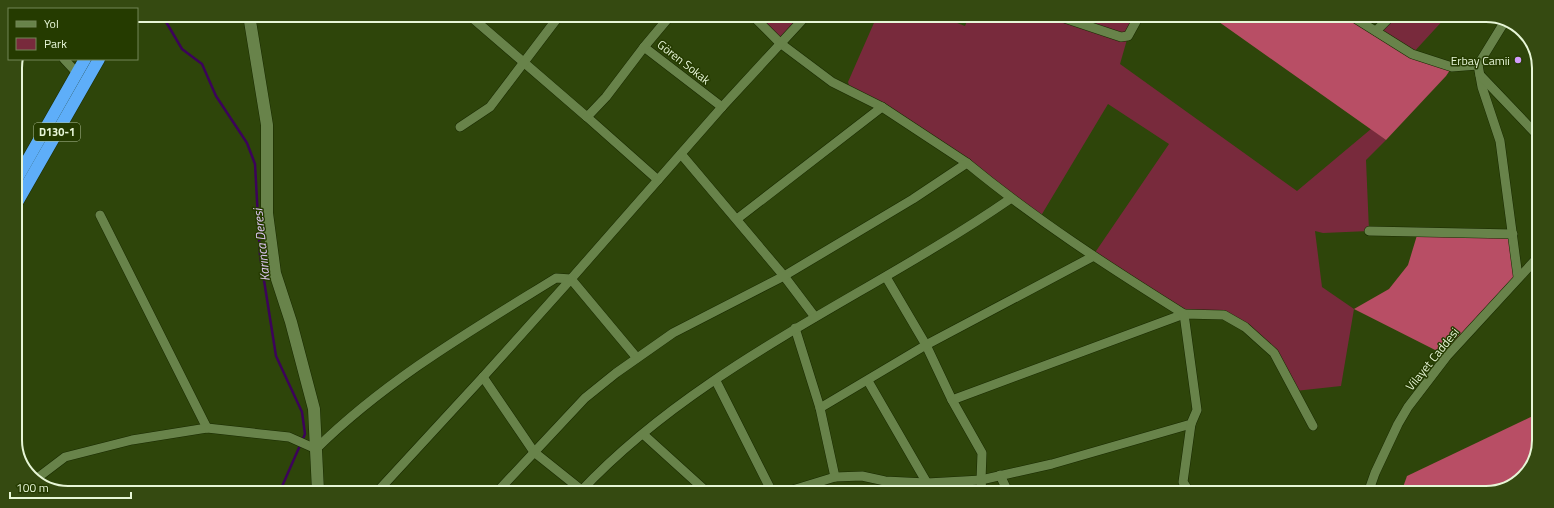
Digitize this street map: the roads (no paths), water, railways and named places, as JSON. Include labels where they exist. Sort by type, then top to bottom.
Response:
[{"type":"highway","name":"D130-1","points":[[22,170],[84,60]]},
{"type":"highway","name":"D130-1","points":[[22,194],[98,60]]},
{"type":"street","points":[[250,22],[267,125],[267,213],[275,273],[291,322],[314,409],[311,447],[317,486]]},
{"type":"street","points":[[477,22],[658,180]]},
{"type":"street","points":[[460,127],[490,106],[554,22]]},
{"type":"street","name":"Gören Sokak","points":[[665,22],[644,47],[722,107]]},
{"type":"street","points":[[759,22],[780,43],[832,82],[882,107],[967,163],[1010,199],[1092,257],[1184,314]]},
{"type":"street","points":[[383,486],[483,377],[680,154],[800,22]]},
{"type":"street","points":[[1075,22],[1121,38],[1128,36],[1136,22]]},
{"type":"street","points":[[1361,22],[1412,54],[1452,67],[1478,70],[1532,130]]},
{"type":"street","points":[[1376,31],[1385,22]]},
{"type":"street","points":[[1503,26],[1478,70],[1500,141],[1518,277]]},
{"type":"street","points":[[587,117],[606,97],[644,47]]},
{"type":"street","points":[[65,60],[77,73]]},
{"type":"street","points":[[737,219],[882,107]]},
{"type":"street","points":[[680,154],[737,219],[784,276],[815,317]]},
{"type":"street","points":[[503,486],[585,398],[637,358],[673,334],[784,276],[912,199],[967,163]]},
{"type":"street","points":[[587,486],[643,434],[689,397],[716,381],[795,328],[886,277],[982,219],[1010,199]]},
{"type":"street","points":[[100,215],[207,428]]},
{"type":"street","points":[[1369,232],[1513,234]]},
{"type":"street","points":[[820,408],[868,381],[926,345],[1092,257]]},
{"type":"street","name":"Vilayet Caddesi","points":[[1370,486],[1398,424],[1408,407],[1447,356],[1502,298],[1518,277],[1532,263]]},
{"type":"street","points":[[886,277],[926,345],[952,400],[982,453],[982,486]]},
{"type":"street","points":[[311,447],[365,404],[430,356],[556,278],[571,279],[637,358]]},
{"type":"street","points":[[1184,314],[1196,410],[1191,424],[1183,482],[1186,486]]},
{"type":"street","points":[[952,400],[1184,314],[1224,315],[1245,327],[1274,353],[1313,426]]},
{"type":"street","points":[[795,328],[820,408],[835,477]]},
{"type":"street","points":[[483,377],[534,452],[576,486]]},
{"type":"street","points":[[716,381],[769,486]]},
{"type":"street","points":[[868,381],[926,483]]},
{"type":"street","points":[[806,486],[835,477],[862,476],[885,481],[926,483],[981,480],[1052,464],[1191,424]]},
{"type":"street","points":[[40,476],[64,457],[132,440],[207,428],[295,439],[311,447]]},
{"type":"street","points":[[643,434],[700,486]]},
{"type":"street","points":[[1000,475],[1005,486]]},
{"type":"waterway","name":"Karınca Deresi","points":[[166,22],[182,49],[202,64],[216,96],[247,143],[255,164],[260,255],[276,356],[302,412],[305,434],[282,486]]},
{"type":"place","name":"Erbay Camii","points":[[1518,60]]}]
